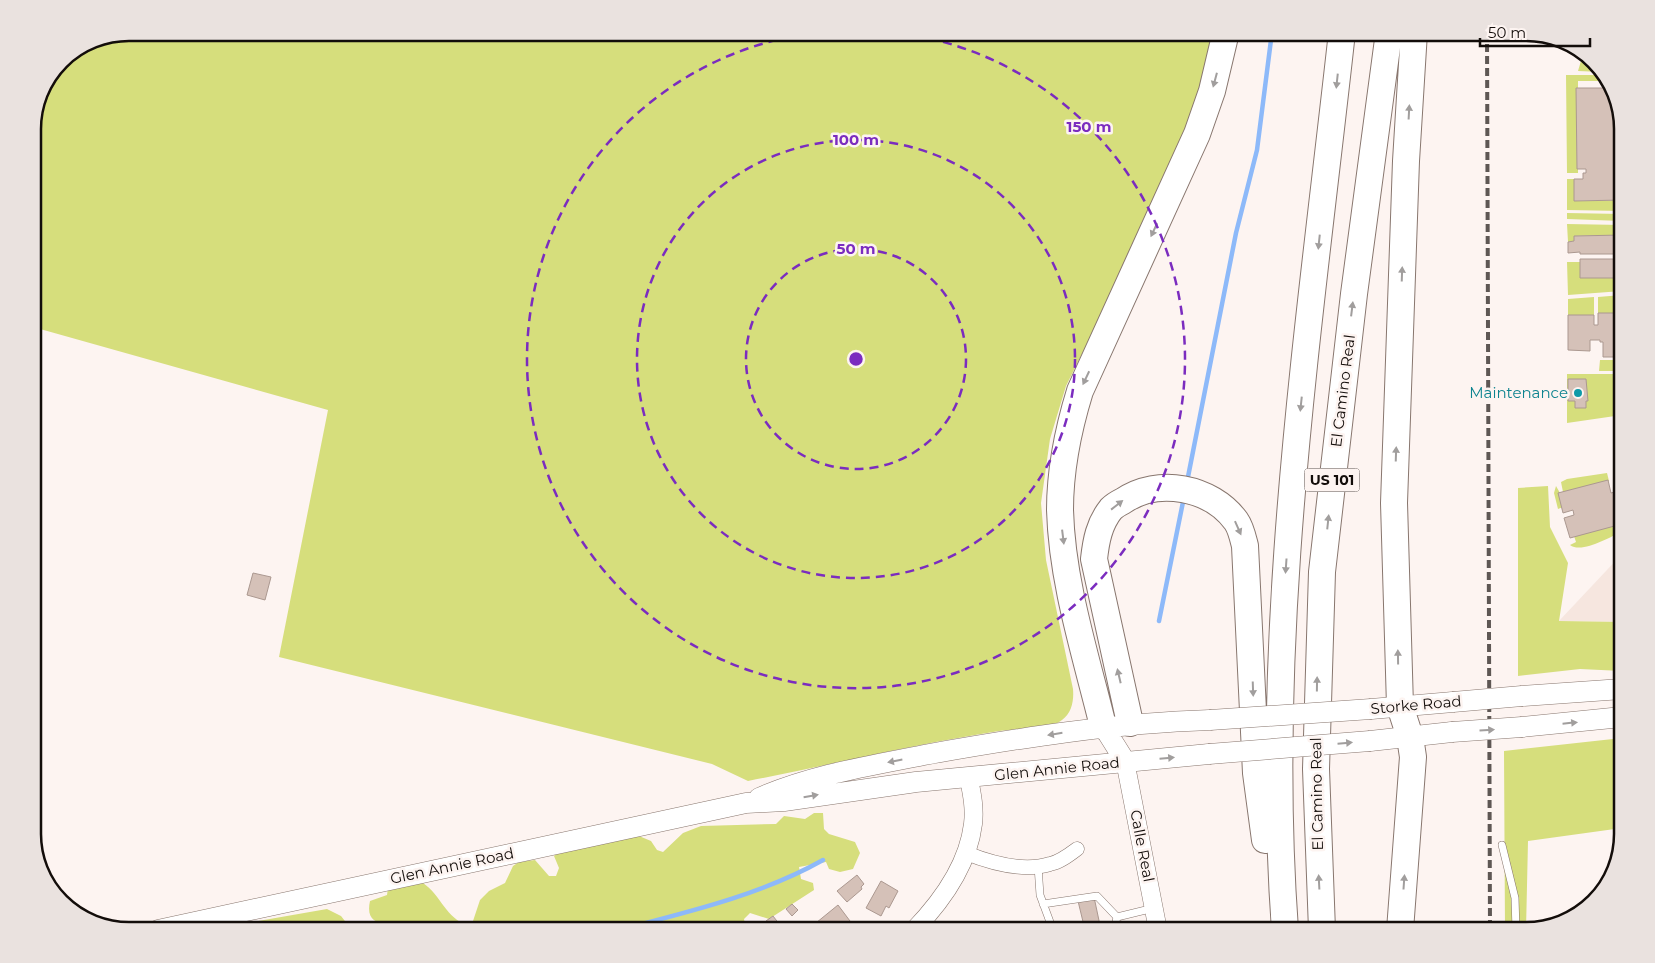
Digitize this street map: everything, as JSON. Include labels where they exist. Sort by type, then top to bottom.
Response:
[{"type":"highway","points":[[1103,726],[1068,581],[1060,511],[1063,463],[1067,440],[1080,391],[1197,134],[1212,91],[1224,41]]},
{"type":"highway","name":"US 101","points":[[1284,922],[1280,858],[1278,775],[1283,605],[1290,499],[1341,41]]},
{"type":"highway","name":"El Camino Real","points":[[1322,922],[1316,769],[1322,572],[1354,294],[1388,41]]},
{"type":"highway","points":[[1401,922],[1413,757],[1410,737],[1400,706],[1394,503],[1406,161],[1413,41]]},
{"type":"highway","points":[[1130,723],[1094,559],[1097,533],[1111,508],[1130,496],[1149,489],[1165,487],[1183,488],[1204,496],[1224,508],[1237,522],[1245,546],[1256,774],[1276,922]]},
{"type":"main road","name":"Storke Road","points":[[1210,720],[1614,689]]},
{"type":"main road","name":"Storke Road","points":[[1370,741],[1614,718]]},
{"type":"main road","name":"Glen Annie Road","points":[[746,803],[783,787],[892,761],[1103,726],[1210,720]]},
{"type":"main road","points":[[1125,762],[1130,723]]},
{"type":"main road","points":[[1103,726],[1125,762]]},
{"type":"main road","name":"Glen Annie Road","points":[[195,922],[746,803],[784,801],[878,786],[969,779],[1210,754],[1370,741]]},
{"type":"street","name":"Calle Real","points":[[1125,762],[1157,922]]},
{"type":"street","points":[[920,922],[948,888],[966,854],[974,824],[974,804],[969,779]]},
{"type":"street","points":[[966,854],[1013,866],[1038,866],[1050,864],[1077,849]]},
{"type":"lane","points":[[1502,845],[1515,898],[1516,922]]},
{"type":"lane","points":[[1038,866],[1038,884],[1050,922]]},
{"type":"lane","points":[[1043,904],[1097,896],[1117,917]]},
{"type":"lane","points":[[1117,917],[1154,908]]},
{"type":"lane","points":[[1116,922],[1117,917]]},
{"type":"shaded area","points":[[1614,563],[1614,622],[1559,621]]},
{"type":"green space","points":[[124,41],[1215,41],[1212,56],[1163,191],[1066,386],[1050,439],[1041,503],[1046,560],[1073,689],[1073,702],[1070,710],[1057,723],[1032,729],[999,731],[968,736],[748,781],[712,764],[279,657],[328,410],[41,329],[41,124],[50,90],[63,71],[80,56],[101,46]]},
{"type":"green space","points":[[1581,61],[1592,72],[1578,71]]},
{"type":"green space","points":[[1566,75],[1595,75],[1600,81],[1578,81],[1578,173],[1567,173]]},
{"type":"green space","points":[[1567,179],[1574,179],[1575,201],[1614,200],[1614,211],[1567,210]]},
{"type":"green space","points":[[1567,213],[1614,214],[1614,221],[1567,219]]},
{"type":"green space","points":[[1567,224],[1614,225],[1614,235],[1574,236],[1574,241],[1568,242]]},
{"type":"green space","points":[[1567,262],[1580,262],[1581,278],[1614,278],[1614,292],[1568,295]]},
{"type":"green space","points":[[1614,296],[1614,313],[1598,313],[1598,297]]},
{"type":"green space","points":[[1594,297],[1594,315],[1568,315],[1568,299]]},
{"type":"green space","points":[[1600,360],[1614,360],[1614,371],[1599,371]]},
{"type":"green space","points":[[1567,374],[1614,374],[1614,416],[1567,423]]},
{"type":"green space","points":[[1607,473],[1609,481],[1560,494],[1563,507],[1558,509],[1554,493],[1556,486],[1560,493],[1563,492],[1561,482],[1567,479]]},
{"type":"green space","points":[[1548,486],[1550,527],[1568,563],[1559,621],[1614,622],[1614,671],[1580,669],[1518,676],[1518,488]]},
{"type":"green space","points":[[1614,525],[1614,536],[1588,546],[1575,547],[1570,545],[1576,542],[1574,536]]},
{"type":"green space","points":[[1614,739],[1614,829],[1528,841],[1526,922],[1505,922],[1504,751]]},
{"type":"green space","points":[[814,813],[823,813],[824,829],[829,834],[855,842],[860,853],[853,869],[840,872],[829,869],[826,862],[799,867],[801,879],[813,883],[814,890],[769,919],[750,913],[744,919],[745,922],[472,922],[480,900],[489,891],[505,883],[513,866],[519,862],[535,860],[549,876],[556,876],[559,868],[554,856],[559,851],[639,836],[651,841],[657,850],[663,852],[683,833],[701,826],[776,824],[784,816],[805,819]]},
{"type":"green space","points":[[423,883],[435,894],[454,918],[460,922],[380,922],[372,918],[369,911],[370,901],[387,895],[388,888]]},
{"type":"green space","points":[[327,909],[341,916],[346,922],[252,922]]},
{"type":"building","points":[[1576,88],[1604,88],[1614,124],[1614,200],[1574,201],[1574,179],[1583,179],[1583,173],[1586,173],[1586,169],[1577,169]]},
{"type":"building","points":[[1614,235],[1614,254],[1568,253],[1568,242],[1574,241],[1574,236]]},
{"type":"building","points":[[1580,259],[1614,259],[1614,278],[1580,278]]},
{"type":"building","points":[[1598,313],[1614,313],[1614,357],[1603,357],[1603,342],[1600,342],[1600,340],[1590,340],[1590,351],[1568,350],[1568,315],[1594,315],[1594,325],[1598,325]]},
{"type":"building","name":"Maintenance","points":[[1568,379],[1586,379],[1588,401],[1586,401],[1586,408],[1575,408],[1575,401],[1568,401]]},
{"type":"building","points":[[1608,480],[1611,493],[1614,492],[1614,526],[1570,538],[1564,518],[1574,515],[1573,510],[1563,513],[1558,493]]},
{"type":"building","points":[[253,573],[271,577],[265,600],[247,595]]},
{"type":"building","points":[[857,875],[864,884],[861,887],[862,889],[847,902],[837,891]]},
{"type":"building","points":[[881,881],[898,891],[889,908],[886,906],[881,916],[866,908]]},
{"type":"building","points":[[1094,897],[1099,922],[1083,922],[1078,901]]},
{"type":"building","points":[[792,904],[798,910],[792,916],[786,909]]},
{"type":"building","points":[[838,905],[850,921],[849,922],[817,922]]},
{"type":"building","points":[[773,916],[778,922],[767,922]]},
{"type":"waterway","points":[[1187,482],[1236,233],[1257,150],[1271,41]]},
{"type":"waterway","points":[[1159,621],[1184,497]]},
{"type":"waterway","points":[[649,922],[749,893],[823,860]]},
{"type":"railway","points":[[1487,41],[1490,922]]},
{"type":"place","name":"Maintenance","points":[[1578,393]]}]
